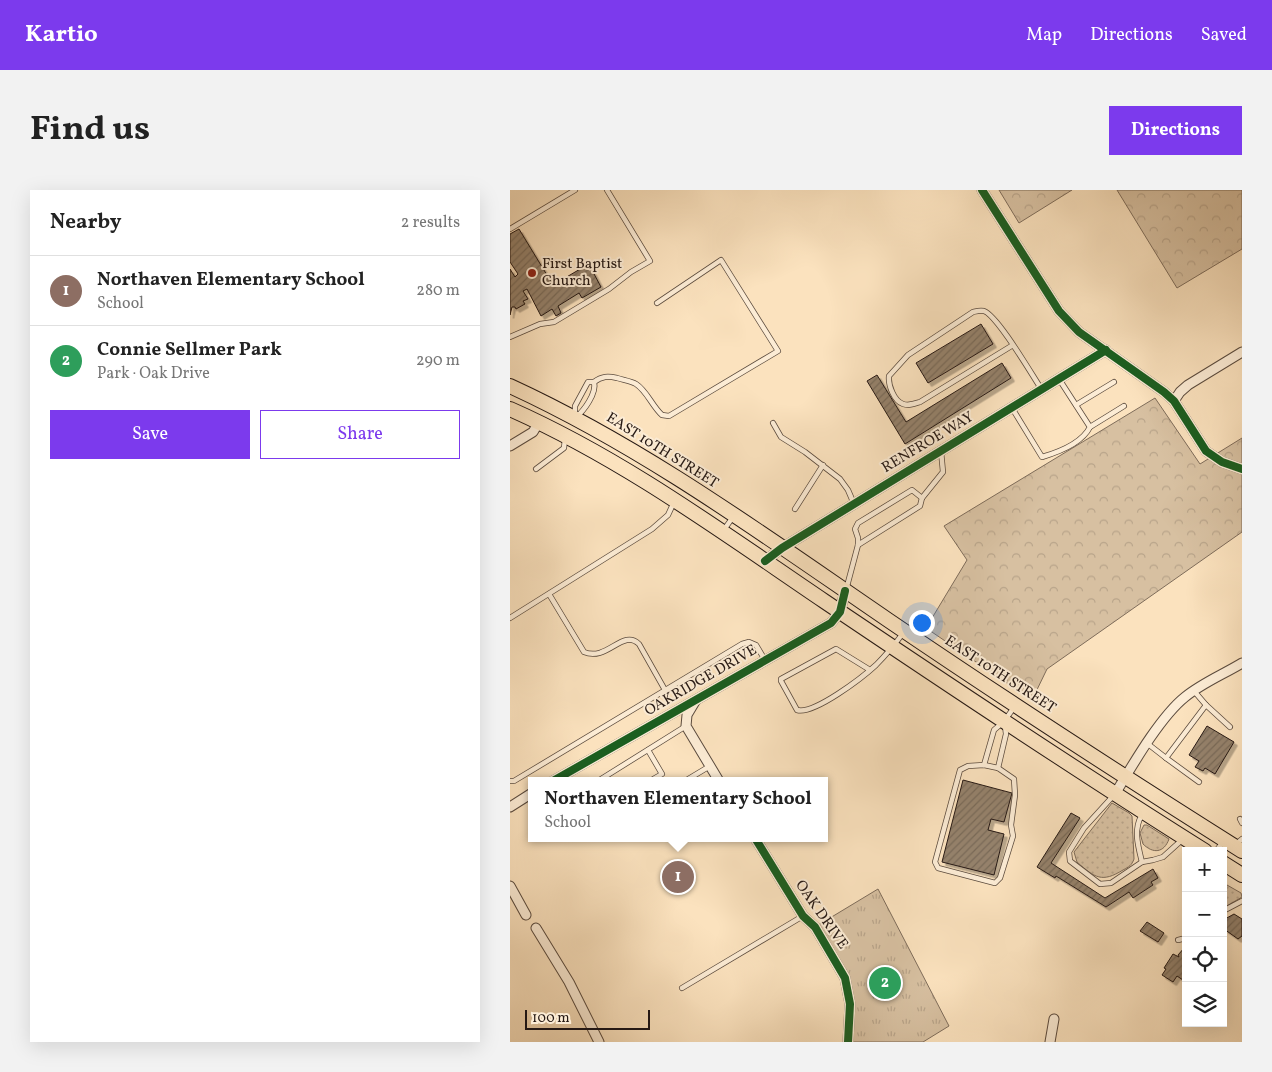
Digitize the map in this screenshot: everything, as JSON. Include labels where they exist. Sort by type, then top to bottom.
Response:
[{"type":"main road","name":"EAST 10TH STREET","points":[[510,386],[575,418],[665,470],[904,631],[1232,845]]},
{"type":"main road","points":[[510,409],[566,435],[675,500],[1004,721],[1199,847]]},
{"type":"main road","points":[[1227,867],[1242,875]]},
{"type":"street","points":[[982,190],[1058,311],[1079,332],[1164,392],[1174,402],[1206,451],[1222,462],[1242,469]]},
{"type":"street","name":"RENFROE WAY","points":[[765,561],[782,548],[1106,350]]},
{"type":"street","points":[[1174,402],[1180,392],[1188,385],[1242,352]]},
{"type":"street","points":[[566,435],[575,418]]},
{"type":"street","points":[[510,446],[533,432],[539,422]]},
{"type":"street","points":[[840,612],[845,591]]},
{"type":"street","name":"OAKRIDGE DRIVE","points":[[560,777],[831,623],[840,612]]},
{"type":"street","points":[[1115,794],[1176,705],[1194,691],[1242,663]]},
{"type":"street","points":[[696,699],[688,715],[686,726],[717,777]]},
{"type":"street","points":[[510,807],[528,796]]},
{"type":"street","name":"OAK DRIVE","points":[[757,842],[803,916],[815,927],[845,978],[850,1004],[848,1042]]},
{"type":"street","points":[[510,886],[526,915]]},
{"type":"street","points":[[536,928],[569,982],[599,1042]]},
{"type":"street","points":[[1050,1042],[1054,1019]]},
{"type":"lane","points":[[510,229],[575,190]]},
{"type":"lane","points":[[510,337],[540,324],[554,322],[609,289],[631,272],[650,261],[607,190]]},
{"type":"lane","points":[[575,418],[575,406],[588,382],[594,382],[602,377],[611,377],[636,384],[645,393],[654,409],[662,415],[669,416],[778,352],[721,260],[657,303]]},
{"type":"lane","points":[[1013,346],[920,402],[912,404],[900,402],[889,387],[889,376],[908,355],[973,312],[985,311],[991,316],[1013,346],[1042,390]]},
{"type":"lane","points":[[1059,379],[1090,427]]},
{"type":"lane","points":[[575,418],[583,411],[595,386],[594,382]]},
{"type":"lane","points":[[1076,405],[1114,382]]},
{"type":"lane","points":[[1012,408],[1042,457],[1056,453],[1086,435],[1090,427],[1124,406]]},
{"type":"lane","points":[[773,423],[781,437],[840,479],[848,490],[854,504]]},
{"type":"lane","points":[[536,469],[564,448],[566,435]]},
{"type":"lane","points":[[858,545],[920,506],[922,498],[944,472],[941,451]]},
{"type":"lane","points":[[795,509],[822,465]]},
{"type":"lane","points":[[845,591],[858,545],[858,538],[854,529],[858,523],[912,490],[922,498]]},
{"type":"lane","points":[[510,618],[652,529],[668,515],[675,500]]},
{"type":"lane","points":[[723,533],[734,516]]},
{"type":"lane","points":[[549,594],[584,652],[591,655],[598,654],[628,639],[634,640],[639,644],[665,690]]},
{"type":"lane","points":[[870,670],[839,649],[836,649],[781,681],[797,710],[807,711],[833,697],[870,670],[893,647],[904,631]]},
{"type":"lane","points":[[510,781],[742,644],[749,642],[756,645],[765,660]]},
{"type":"lane","points":[[1194,691],[1230,727]]},
{"type":"lane","points":[[984,765],[994,730],[1004,721],[1016,705]]},
{"type":"lane","points":[[1166,758],[1206,705]]},
{"type":"lane","points":[[998,768],[1006,734],[1004,721]]},
{"type":"lane","points":[[604,777],[686,726]]},
{"type":"lane","points":[[1148,744],[1199,782]]},
{"type":"lane","points":[[648,750],[662,774],[657,777]]},
{"type":"lane","points":[[984,765],[998,768],[1014,779],[1016,787],[1011,826],[1013,836],[1000,878],[995,883],[938,868],[935,862],[960,770],[968,766],[984,765]]},
{"type":"lane","points":[[692,777],[710,766]]},
{"type":"lane","points":[[1115,794],[1084,828],[1069,852],[1070,861],[1100,884],[1111,883],[1142,862],[1163,856],[1184,838]]},
{"type":"lane","points":[[1142,862],[1137,838],[1137,822],[1143,812]]},
{"type":"lane","points":[[1227,909],[1242,901]]},
{"type":"lane","points":[[682,988],[803,916]]},
{"type":"lane","points":[[1178,940],[1182,939]]},
{"type":"green space","points":[[999,190],[1072,190],[1019,223]]},
{"type":"green space","points":[[1117,190],[1242,190],[1242,249],[1177,288]]},
{"type":"green space","points":[[1155,398],[1200,464],[1242,438],[1242,532],[1047,669],[1032,700],[926,628],[967,560],[944,526]]},
{"type":"green space","points":[[1112,803],[1132,816],[1134,859],[1130,866],[1116,874],[1099,877],[1089,872],[1077,862],[1074,852]]},
{"type":"green space","points":[[1144,825],[1169,839],[1167,844],[1161,849],[1154,851],[1143,844],[1140,833]]},
{"type":"green space","points":[[1227,885],[1241,893],[1242,897],[1227,906]]},
{"type":"green space","points":[[878,889],[949,1026],[923,1042],[848,1042],[850,1004],[837,962],[815,927]]},
{"type":"building","name":"First Baptist Church","points":[[519,229],[553,285],[587,265],[601,287],[582,298],[579,293],[558,306],[561,313],[556,316],[552,309],[541,316],[527,289],[523,291],[528,299],[523,301],[525,304],[516,309],[512,307],[510,315],[510,269],[515,277],[518,274],[510,262],[510,234]]},
{"type":"building","points":[[981,324],[993,344],[928,383],[916,363]]},
{"type":"building","points":[[1002,363],[1011,378],[905,444],[867,381],[877,375],[906,422]]},
{"type":"building","points":[[1207,726],[1234,742],[1215,774],[1205,768],[1203,771],[1195,767],[1199,761],[1189,755]]},
{"type":"building","points":[[963,780],[1012,793],[1004,822],[991,819],[988,830],[1004,834],[994,875],[942,862]]},
{"type":"building","points":[[1071,813],[1080,818],[1051,863],[1105,898],[1153,869],[1158,878],[1151,882],[1153,885],[1133,898],[1129,892],[1106,907],[1056,876],[1055,878],[1037,867]]},
{"type":"building","points":[[1234,914],[1242,919],[1242,936],[1238,939],[1227,931],[1227,918]]},
{"type":"building","points":[[1147,922],[1164,933],[1158,942],[1140,931]]},
{"type":"building","points":[[1182,950],[1182,979],[1177,976],[1173,982],[1162,975],[1173,954],[1179,957],[1178,955]]},
{"type":"cycle path","points":[[982,190],[1059,311],[1079,332],[1174,401],[1206,451],[1222,462],[1242,469]]},
{"type":"cycle path","points":[[765,561],[782,548],[1106,350]]},
{"type":"cycle path","points":[[560,777],[831,623],[840,612],[845,591]]},
{"type":"cycle path","points":[[757,842],[803,916],[815,927],[845,978],[850,1004],[848,1042]]},
{"type":"place","name":"First Baptist Church","points":[[532,273]]},
{"type":"place","name":"Northaven Elementary School","points":[[678,877]]},
{"type":"place","name":"Connie Sellmer Park","points":[[885,983]]}]
